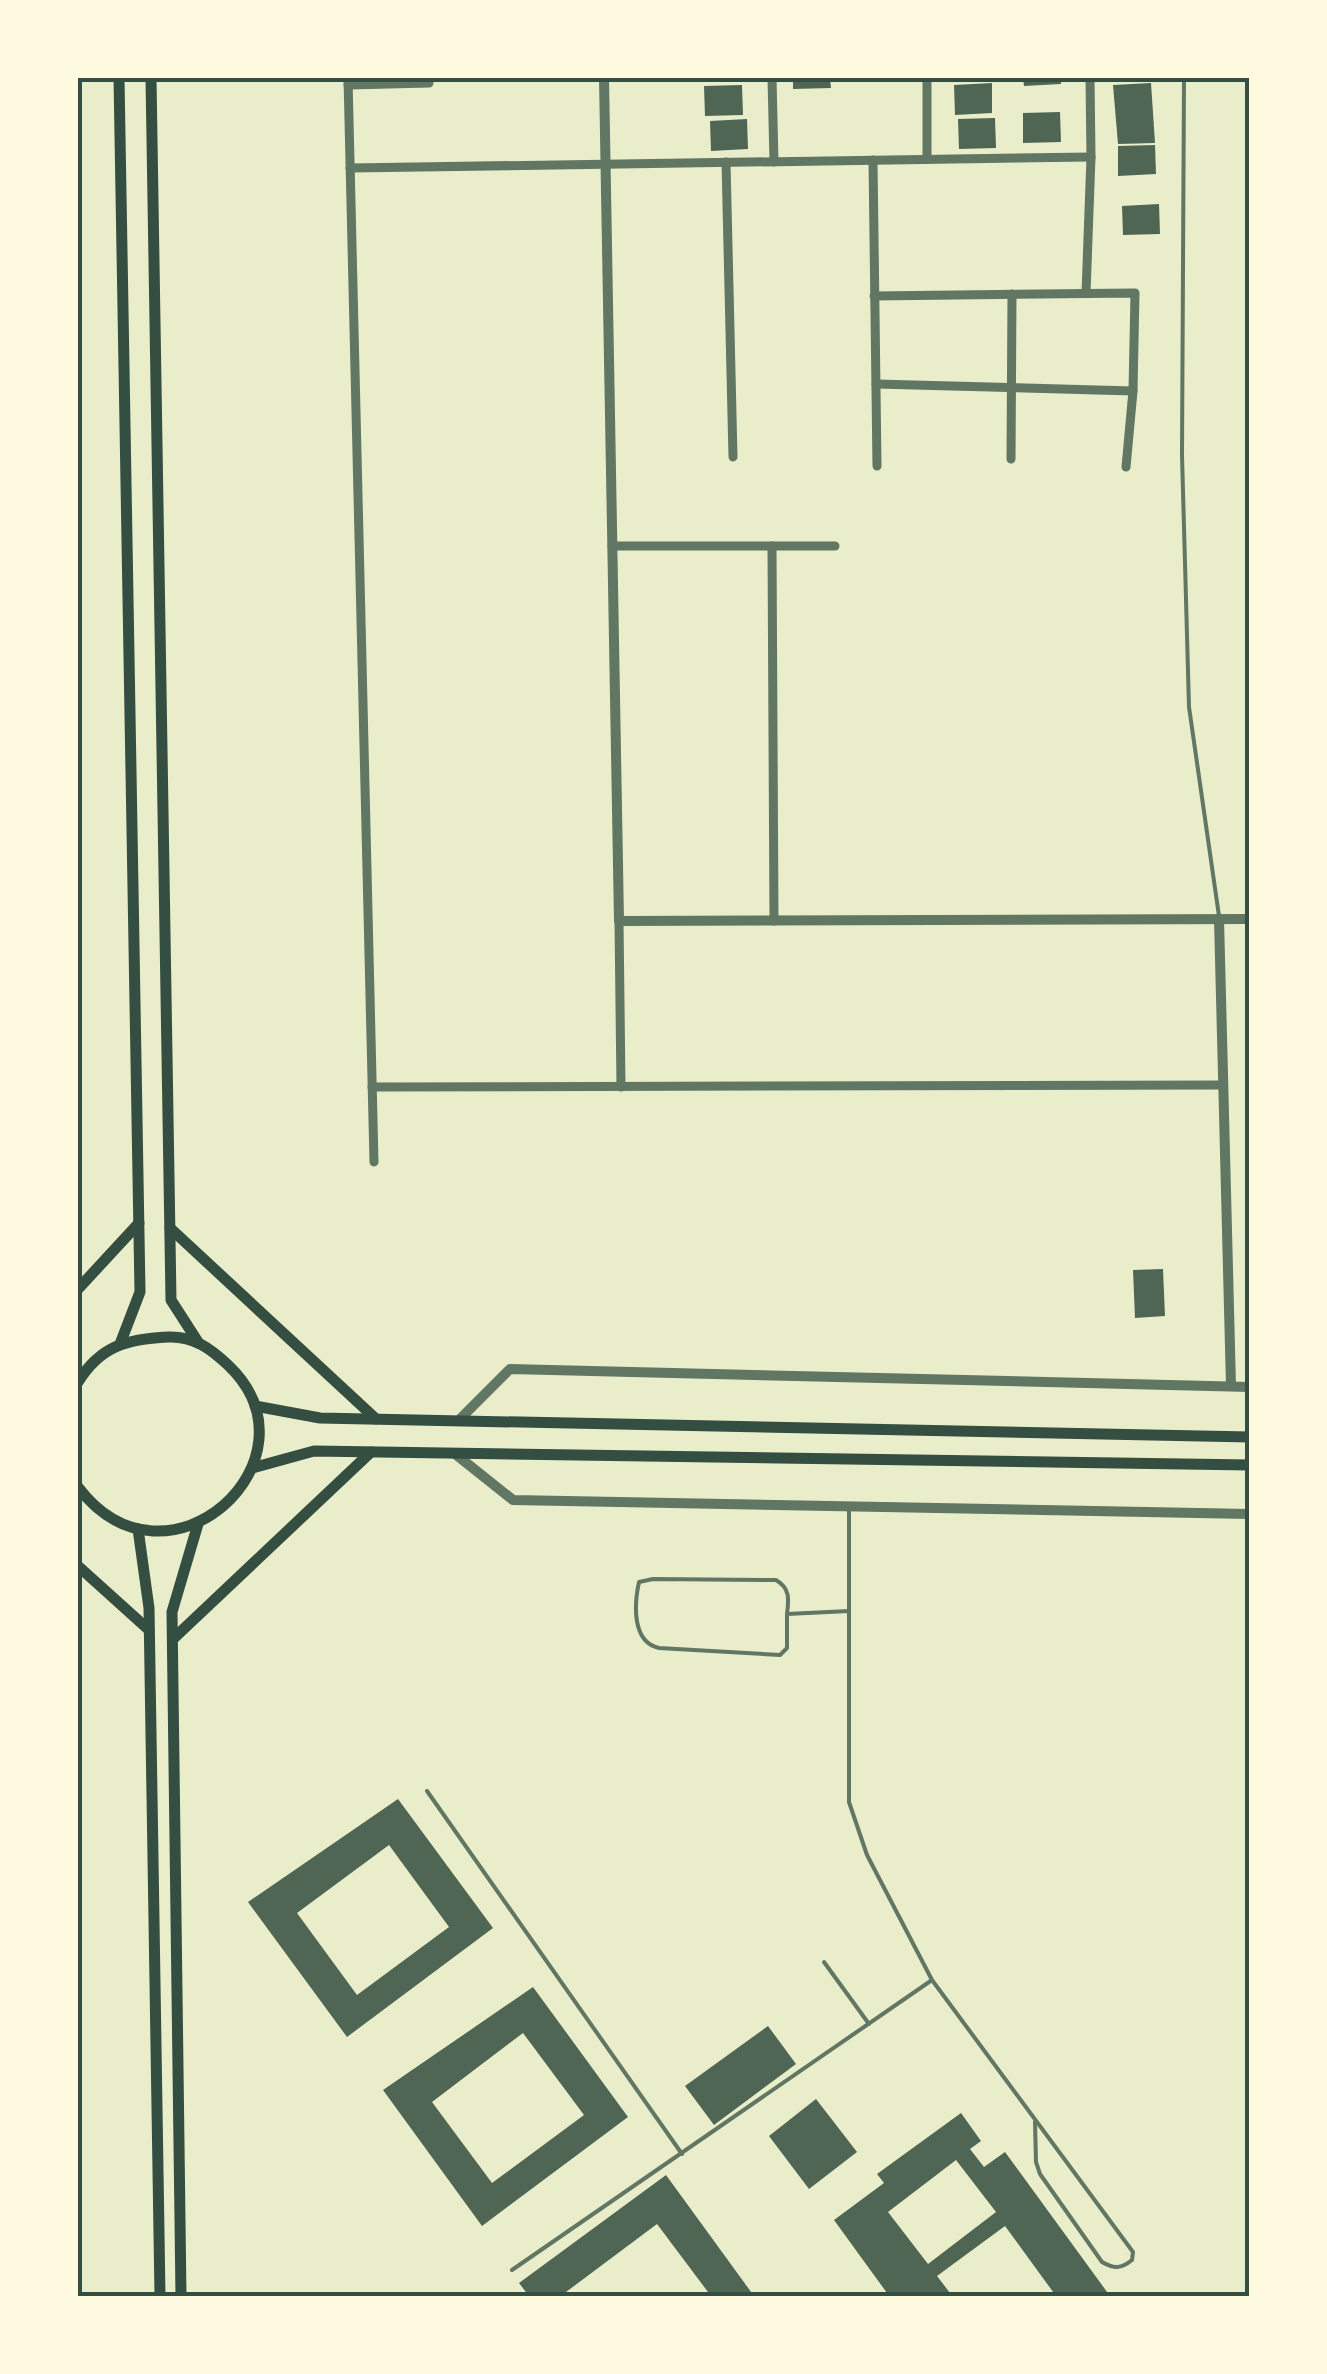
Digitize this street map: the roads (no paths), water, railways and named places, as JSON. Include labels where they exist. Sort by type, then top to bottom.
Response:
[{"type":"main road","points":[[119,78],[140,1292],[120,1344]]},
{"type":"main road","points":[[152,78],[171,1300],[198,1342]]},
{"type":"main road","points":[[78,1289],[139,1222]]},
{"type":"main road","points":[[170,1228],[376,1419]]},
{"type":"main road","points":[[78,1382],[96,1359],[134,1339],[178,1337],[198,1342],[242,1378],[254,1406],[258,1443],[252,1468],[234,1498],[198,1524],[182,1529],[138,1530],[104,1514],[78,1487]]},
{"type":"main road","points":[[254,1406],[320,1418],[1250,1437]]},
{"type":"main road","points":[[252,1468],[314,1451],[1250,1465]]},
{"type":"main road","points":[[173,1639],[371,1452]]},
{"type":"main road","points":[[182,2296],[172,1612],[198,1524]]},
{"type":"main road","points":[[138,1530],[149,1608],[160,2296]]},
{"type":"main road","points":[[78,1566],[149,1630]]},
{"type":"street","points":[[374,1162],[348,81],[430,82],[429,78]]},
{"type":"street","points":[[604,78],[621,1087]]},
{"type":"street","points":[[772,78],[774,162]]},
{"type":"street","points":[[927,78],[927,159]]},
{"type":"street","points":[[1086,293],[1090,78]]},
{"type":"street","points":[[350,168],[1091,156]]},
{"type":"street","points":[[873,160],[876,466]]},
{"type":"street","points":[[726,162],[733,457]]},
{"type":"street","points":[[874,296],[1135,293],[1134,391],[1126,466]]},
{"type":"street","points":[[1011,459],[1012,294]]},
{"type":"street","points":[[876,384],[1134,391]]},
{"type":"street","points":[[612,546],[835,546]]},
{"type":"street","points":[[772,546],[774,921]]},
{"type":"street","points":[[1219,919],[1231,1386]]},
{"type":"street","points":[[618,921],[1250,919]]},
{"type":"street","points":[[372,1088],[1224,1085]]},
{"type":"street","points":[[458,1421],[510,1369],[1250,1387]]},
{"type":"street","points":[[454,1453],[513,1500],[1250,1514]]},
{"type":"lane","points":[[1184,78],[1182,455],[1189,708],[1219,919]]},
{"type":"lane","points":[[850,1507],[850,1802],[867,1855],[932,1980],[1133,2252],[1132,2260],[1124,2267],[1113,2268],[1102,2262],[1040,2174],[1035,2122]]},
{"type":"lane","points":[[653,1579],[776,1580],[784,1584],[789,1596],[787,1614],[787,1648],[780,1655],[659,1648],[648,1646],[640,1636],[637,1592],[640,1582],[653,1579]]},
{"type":"lane","points":[[787,1614],[850,1612]]},
{"type":"lane","points":[[427,1791],[682,2154]]},
{"type":"lane","points":[[824,1962],[869,2024]]},
{"type":"lane","points":[[512,2270],[932,1980]]}]
